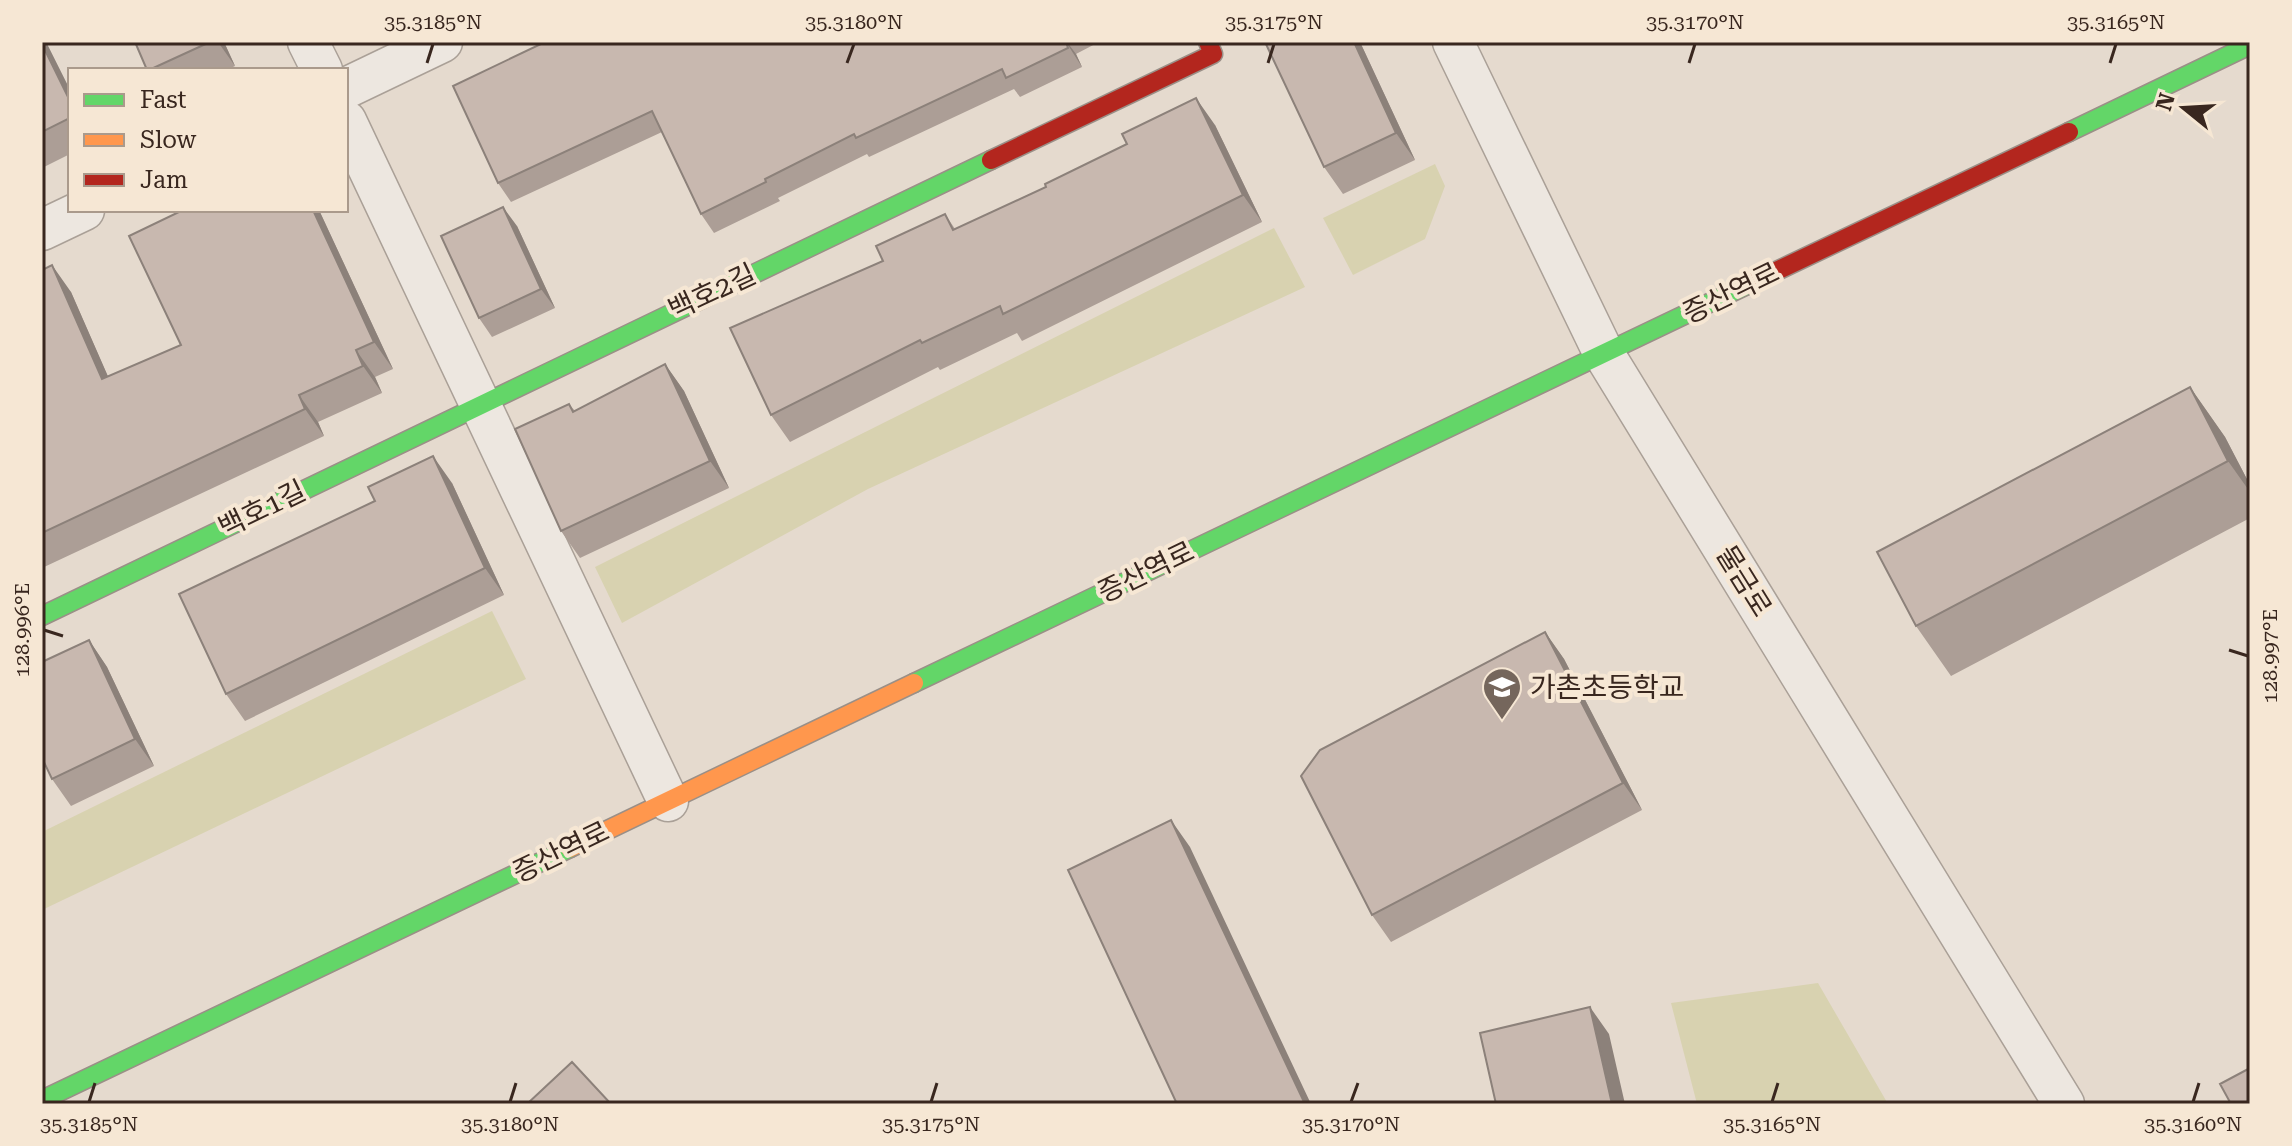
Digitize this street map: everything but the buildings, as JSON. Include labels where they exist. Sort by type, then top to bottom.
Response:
[{"type":"street","points":[[308,42],[321,68]]},
{"type":"street","points":[[348,87],[442,42]]},
{"type":"street","name":"백호2길","points":[[481,402],[1213,54],[1208,42]]},
{"type":"street","name":"물금로","points":[[1453,42],[1604,354],[2064,1104]]},
{"type":"street","name":"증산역로","points":[[42,1100],[2250,45]]},
{"type":"street","points":[[348,125],[668,801]]},
{"type":"street","points":[[42,230],[80,212]]},
{"type":"street","name":"백호1길","points":[[42,616],[481,402]]},
{"type":"shaded area","points":[[1435,164],[1445,186],[1425,239],[1353,275],[1323,218]]},
{"type":"shaded area","points":[[1274,228],[1305,287],[868,489],[622,623],[595,567]]},
{"type":"shaded area","points":[[492,611],[526,679],[42,910],[42,832]]},
{"type":"shaded area","points":[[1818,983],[1888,1104],[1697,1104],[1671,1003]]},
{"type":"traffic: fast","points":[[2069,132],[2250,45]]},
{"type":"traffic: fast","points":[[42,616],[991,160]]},
{"type":"traffic: fast","points":[[914,683],[1747,285]]},
{"type":"traffic: fast","points":[[42,1100],[570,848]]},
{"type":"traffic: slow","points":[[570,848],[914,683]]},
{"type":"traffic: jam","points":[[991,160],[1213,54],[1208,42]]},
{"type":"traffic: jam","points":[[1747,285],[2069,132]]},
{"type":"place","name":"가촌초등학교","points":[[1502,721]]}]
